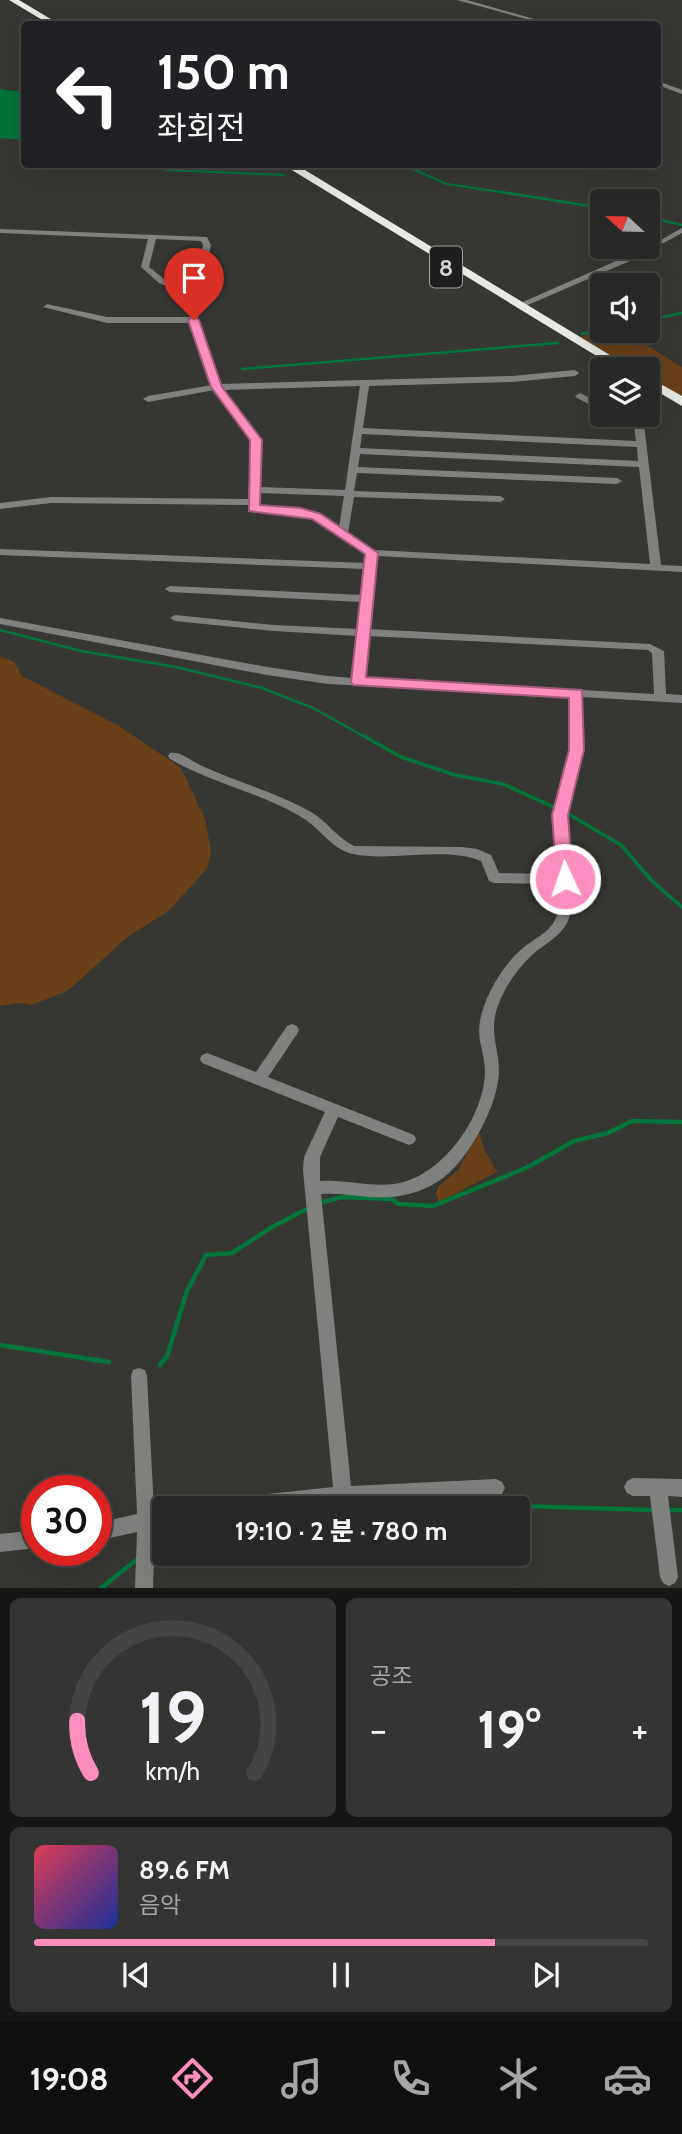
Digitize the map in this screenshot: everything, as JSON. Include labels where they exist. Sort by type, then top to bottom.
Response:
[{"type":"highway","points":[[5,0],[42,21]]},
{"type":"highway","points":[[13,0],[50,21]]},
{"type":"highway","name":"8","points":[[283,168],[596,357]]},
{"type":"highway","name":"8","points":[[294,168],[607,357]]},
{"type":"highway","points":[[660,388],[682,402]]},
{"type":"highway","points":[[660,395],[682,409]]},
{"type":"street","points":[[460,0],[538,21]]},
{"type":"street","points":[[661,84],[682,92]]},
{"type":"street","points":[[520,305],[627,258],[682,230]]},
{"type":"street","points":[[0,231],[204,239],[207,245],[195,295],[194,320],[217,387],[256,440],[253,508],[301,512],[316,517],[372,553],[682,569]]},
{"type":"street","points":[[153,236],[145,267],[148,272],[195,295]]},
{"type":"street","points":[[47,307],[107,320],[194,320]]},
{"type":"street","points":[[148,399],[217,387],[512,379],[575,373]]},
{"type":"street","points":[[343,535],[365,383]]},
{"type":"street","points":[[580,396],[590,401]]},
{"type":"street","points":[[639,427],[656,567]]},
{"type":"street","points":[[359,431],[642,444]]},
{"type":"street","points":[[357,450],[644,464]]},
{"type":"street","points":[[354,470],[617,481]]},
{"type":"street","points":[[253,490],[500,499]]},
{"type":"street","points":[[0,506],[51,500],[252,502]]},
{"type":"street","points":[[0,552],[371,566]]},
{"type":"street","points":[[358,682],[372,553]]},
{"type":"street","points":[[170,589],[368,599]]},
{"type":"street","points":[[175,618],[274,628],[650,647],[658,651],[660,698]]},
{"type":"street","points":[[0,621],[267,671],[358,682],[682,699]]},
{"type":"street","points":[[315,1188],[335,1185],[383,1191],[422,1184],[446,1167],[474,1126],[486,1100],[492,1073],[489,1046],[484,1031],[488,1013],[511,969],[528,951],[554,932],[564,918],[565,879],[561,812],[577,750],[576,694]]},
{"type":"street","points":[[174,756],[193,768],[276,799],[305,814],[326,827],[340,845],[347,849],[389,853],[474,851],[486,858],[494,878],[565,879]]},
{"type":"street","points":[[259,1079],[292,1030]]},
{"type":"street","points":[[207,1059],[410,1139]]},
{"type":"street","points":[[334,1109],[312,1157],[343,1495]]},
{"type":"street","points":[[139,1376],[146,1522],[144,1588]]},
{"type":"street","points":[[334,1496],[496,1488]]},
{"type":"street","points":[[632,1488],[659,1493],[682,1488]]},
{"type":"street","points":[[659,1493],[669,1577]]},
{"type":"street","points":[[112,1529],[152,1520]]},
{"type":"street","points":[[0,1543],[21,1541]]},
{"type":"shaded area","points":[[0,89],[21,92],[21,140],[0,138]]},
{"type":"shaded area","points":[[590,334],[590,343],[643,343],[682,367],[682,398],[660,385],[660,357],[613,357],[580,337]]},
{"type":"shaded area","points":[[0,656],[14,662],[22,676],[119,726],[181,768],[205,819],[211,851],[207,869],[168,911],[126,938],[69,990],[32,1005],[20,1003],[0,1006]]},
{"type":"shaded area","points":[[479,1132],[484,1149],[497,1172],[439,1202],[436,1193],[439,1186],[458,1170]]},
{"type":"waterway","points":[[307,169],[312,168]]},
{"type":"waterway","points":[[410,168],[447,184],[513,194]]},
{"type":"waterway","points":[[166,170],[284,175]]},
{"type":"waterway","points":[[501,192],[590,206]]},
{"type":"waterway","points":[[660,220],[682,225]]},
{"type":"waterway","points":[[660,318],[682,313]]},
{"type":"waterway","points":[[582,334],[590,332]]},
{"type":"waterway","points":[[242,369],[558,343]]},
{"type":"waterway","points":[[0,630],[81,651],[176,667],[262,688],[313,708],[367,738]]},
{"type":"waterway","points":[[364,736],[401,757],[455,775],[503,784],[558,809]]},
{"type":"waterway","points":[[565,812],[621,845],[652,881],[682,907]]},
{"type":"waterway","points":[[319,1203],[342,1197],[392,1199],[398,1204],[433,1206],[526,1168],[574,1141],[608,1133],[632,1121],[682,1122]]},
{"type":"waterway","points":[[160,1365],[167,1356],[187,1291],[206,1255],[232,1253],[272,1227],[309,1208]]},
{"type":"waterway","points":[[0,1345],[109,1362]]},
{"type":"waterway","points":[[530,1506],[653,1510]]},
{"type":"waterway","points":[[668,1510],[682,1510]]},
{"type":"waterway","points":[[101,1588],[140,1557]]},
{"type":"route","points":[[194,320],[211,377],[256,440],[253,508],[301,512],[316,517],[372,553],[358,682],[576,694],[577,750],[560,815],[565,879]]}]
